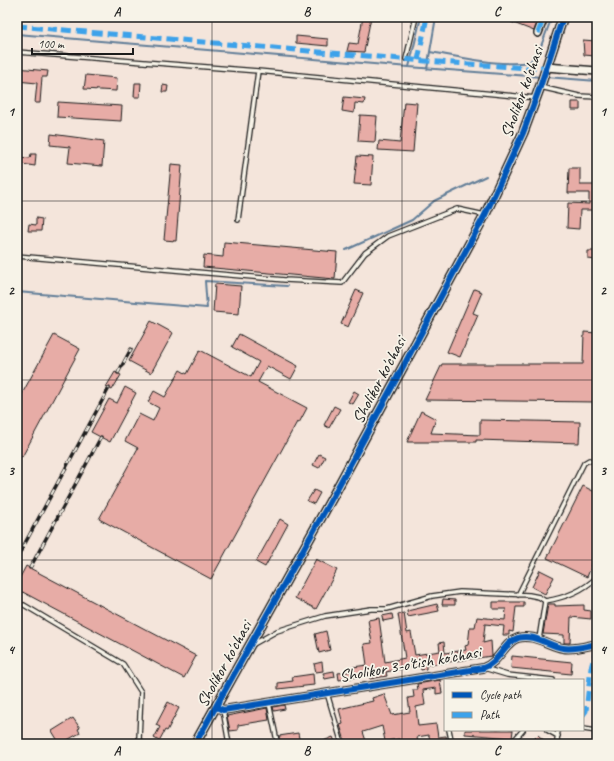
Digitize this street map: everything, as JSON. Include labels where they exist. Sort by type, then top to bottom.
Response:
[{"type":"street","points":[[538,33],[544,17]]},
{"type":"street","name":"Sholikor ko'chasi","points":[[195,744],[220,709],[249,647],[485,215],[520,140],[537,98],[563,17]]},
{"type":"street","points":[[543,77],[597,71]]},
{"type":"street","name":"Sholikor 3-o'tish ko'chasi","points":[[220,709],[449,676],[483,668],[495,662],[512,642],[518,638],[539,640],[568,649],[597,644]]},
{"type":"lane","points":[[406,59],[416,17]]},
{"type":"lane","points":[[17,52],[258,71],[537,98]]},
{"type":"lane","points":[[238,220],[258,71]]},
{"type":"lane","points":[[543,77],[579,96],[597,98]]},
{"type":"lane","points":[[17,256],[285,280],[342,282],[365,253],[388,236],[457,209],[485,215]]},
{"type":"lane","points":[[518,595],[584,463],[589,460],[597,463]]},
{"type":"lane","points":[[545,602],[563,598],[592,582],[597,577]]},
{"type":"lane","points":[[249,647],[278,631],[325,616],[371,609],[387,609],[443,594],[460,592],[518,595],[539,597],[545,602]]},
{"type":"lane","points":[[539,640],[545,602]]},
{"type":"lane","points":[[24,605],[123,664],[141,692],[139,740],[143,744]]},
{"type":"lane","points":[[483,668],[507,675],[544,679]]},
{"type":"lane","points":[[327,693],[342,744]]},
{"type":"lane","points":[[269,703],[277,740]]},
{"type":"lane","points":[[220,709],[229,744]]},
{"type":"lane","points":[[584,729],[597,731]]},
{"type":"lane","points":[[449,731],[452,744]]},
{"type":"lane","points":[[511,744],[522,731]]},
{"type":"lane","points":[[557,743],[559,732]]},
{"type":"building","points":[[363,17],[371,17],[364,52],[347,51],[349,43],[358,44]]},
{"type":"building","points":[[513,17],[539,17],[534,31],[511,22]]},
{"type":"building","points":[[296,36],[328,39],[328,46],[296,43]]},
{"type":"building","points":[[583,40],[596,41],[595,56],[584,55]]},
{"type":"building","points":[[17,68],[48,71],[47,77],[42,77],[40,103],[35,103],[37,83],[17,81]]},
{"type":"building","points":[[86,75],[117,78],[116,91],[84,89]]},
{"type":"building","points":[[135,83],[141,83],[140,97],[134,97]]},
{"type":"building","points":[[163,85],[168,86],[167,92],[162,92]]},
{"type":"building","points":[[344,97],[365,99],[364,104],[355,103],[354,113],[342,111]]},
{"type":"building","points":[[58,102],[122,106],[121,121],[57,117]]},
{"type":"building","points":[[404,102],[417,103],[413,152],[378,150],[379,141],[400,143]]},
{"type":"building","points":[[572,102],[580,102],[580,110],[572,110]]},
{"type":"building","points":[[360,115],[377,116],[375,142],[358,141]]},
{"type":"building","points":[[51,134],[104,141],[102,166],[68,163],[70,147],[50,145]]},
{"type":"building","points":[[31,154],[36,154],[35,166],[22,164],[21,176],[17,176],[17,157],[30,158]]},
{"type":"building","points":[[357,156],[373,157],[371,185],[354,184]]},
{"type":"building","points":[[171,164],[182,165],[176,241],[164,240]]},
{"type":"building","points":[[569,168],[580,168],[580,185],[597,185],[597,210],[580,210],[579,229],[567,228],[568,203],[589,204],[589,193],[568,193]]},
{"type":"building","points":[[36,218],[42,219],[41,231],[28,231],[29,224],[36,225]]},
{"type":"building","points":[[224,242],[337,252],[335,279],[203,267],[204,255],[223,257]]},
{"type":"building","points":[[588,251],[596,251],[596,260],[588,259]]},
{"type":"building","points":[[215,284],[241,286],[239,314],[213,312]]},
{"type":"building","points":[[474,289],[482,292],[473,313],[478,315],[460,357],[447,352]]},
{"type":"building","points":[[356,290],[363,293],[348,327],[341,324]]},
{"type":"building","points":[[151,321],[173,333],[151,373],[129,361]]},
{"type":"building","points":[[584,332],[597,333],[597,402],[425,400],[442,364],[583,364]]},
{"type":"building","points":[[239,334],[298,366],[291,379],[267,366],[258,382],[307,408],[299,423],[297,422],[211,579],[99,519],[138,448],[125,441],[139,414],[153,421],[159,408],[148,402],[154,391],[165,397],[180,370],[187,374],[200,350],[251,377],[259,362],[232,347]]},
{"type":"building","points":[[54,335],[80,349],[22,457],[17,454],[17,403]]},
{"type":"building","points":[[115,372],[121,375],[112,390],[106,387]]},
{"type":"building","points":[[125,387],[136,393],[110,442],[91,432],[109,399],[117,403]]},
{"type":"building","points":[[354,391],[359,394],[353,404],[348,402]]},
{"type":"building","points":[[334,406],[340,409],[329,428],[324,425]]},
{"type":"building","points":[[421,411],[436,419],[431,433],[480,435],[480,420],[580,422],[579,443],[476,440],[476,442],[407,442]]},
{"type":"building","points":[[319,454],[325,457],[319,468],[313,465]]},
{"type":"building","points":[[583,486],[597,493],[597,552],[587,577],[547,558]]},
{"type":"building","points":[[314,490],[320,493],[314,504],[307,501]]},
{"type":"building","points":[[280,519],[288,524],[265,567],[256,562]]},
{"type":"building","points":[[316,559],[337,570],[316,609],[295,598]]},
{"type":"building","points":[[26,566],[196,656],[184,678],[17,589],[17,583]]},
{"type":"building","points":[[540,570],[554,577],[545,594],[532,587]]},
{"type":"building","points":[[443,599],[455,600],[455,605],[442,605]]},
{"type":"building","points":[[493,602],[524,602],[524,607],[516,607],[513,632],[509,631],[509,635],[503,635],[504,626],[485,624],[483,643],[491,641],[492,656],[426,665],[426,669],[421,670],[420,666],[400,669],[386,672],[387,676],[370,679],[369,675],[339,680],[338,673],[354,671],[353,667],[367,665],[364,644],[372,643],[368,620],[379,618],[385,662],[405,658],[398,614],[404,613],[407,633],[411,632],[415,655],[440,651],[439,643],[444,642],[445,653],[466,650],[465,646],[468,645],[470,627],[475,627],[477,617],[505,620],[506,609],[493,609]]},
{"type":"building","points":[[437,604],[439,611],[408,617],[407,611]]},
{"type":"building","points":[[548,604],[555,604],[555,606],[584,605],[584,610],[591,611],[591,619],[571,617],[570,643],[564,643],[564,635],[543,634]]},
{"type":"building","points":[[392,614],[393,619],[383,621],[382,616]]},
{"type":"building","points":[[326,631],[330,650],[319,653],[315,634]]},
{"type":"building","points":[[512,656],[572,662],[571,674],[511,668]]},
{"type":"building","points":[[322,662],[323,671],[316,672],[314,664]]},
{"type":"building","points":[[334,671],[335,677],[325,679],[323,673]]},
{"type":"building","points":[[313,674],[314,685],[278,689],[278,683],[293,681],[292,677]]},
{"type":"building","points":[[440,680],[442,693],[436,694],[436,688],[423,690],[425,705],[416,707],[418,726],[436,724],[438,737],[446,736],[447,744],[430,744],[429,735],[417,737],[418,744],[400,744],[399,739],[385,741],[382,726],[363,732],[367,744],[346,744],[340,725],[343,724],[339,709],[373,701],[372,698],[384,694],[392,715],[410,712],[408,698],[414,697],[413,690],[418,690],[417,684]]},
{"type":"building","points":[[168,702],[179,708],[167,731],[165,730],[159,741],[154,738],[160,727],[156,725]]},
{"type":"building","points":[[284,705],[285,709],[274,711],[273,707]]},
{"type":"building","points":[[267,708],[269,720],[238,725],[238,730],[230,731],[227,716]]},
{"type":"building","points":[[73,718],[80,728],[78,729],[80,733],[60,744],[52,731]]},
{"type":"building","points":[[465,731],[513,731],[512,738],[465,734]]},
{"type":"building","points":[[298,733],[300,744],[279,744],[279,736]]},
{"type":"building","points":[[538,735],[548,744],[529,744]]},
{"type":"building","points":[[333,737],[336,744],[316,744]]},
{"type":"waterway","points":[[409,67],[421,17]]},
{"type":"waterway","points":[[427,69],[436,17]]},
{"type":"waterway","points":[[430,52],[493,62],[530,62],[541,46],[552,17]]},
{"type":"waterway","points":[[17,34],[542,77]]},
{"type":"waterway","points":[[546,77],[597,81]]},
{"type":"waterway","points":[[346,250],[412,220],[434,201],[486,176]]},
{"type":"waterway","points":[[17,292],[207,308],[205,281],[287,286]]},
{"type":"railway","points":[[118,373],[131,349]]},
{"type":"railway","points":[[17,558],[109,388]]},
{"type":"railway","points":[[30,568],[101,437]]},
{"type":"marked path","points":[[418,60],[427,17]]},
{"type":"marked path","points":[[538,33],[544,17]]},
{"type":"marked path","points":[[17,26],[425,61],[527,68],[546,67]]},
{"type":"marked path","points":[[584,714],[586,711],[591,668],[597,647]]},
{"type":"cycle path","points":[[195,744],[332,498],[485,215],[523,133],[563,17]]},
{"type":"cycle path","points":[[216,707],[223,710],[483,668],[494,661],[513,640],[524,637],[535,638],[558,647],[567,648],[580,648],[597,644]]}]
